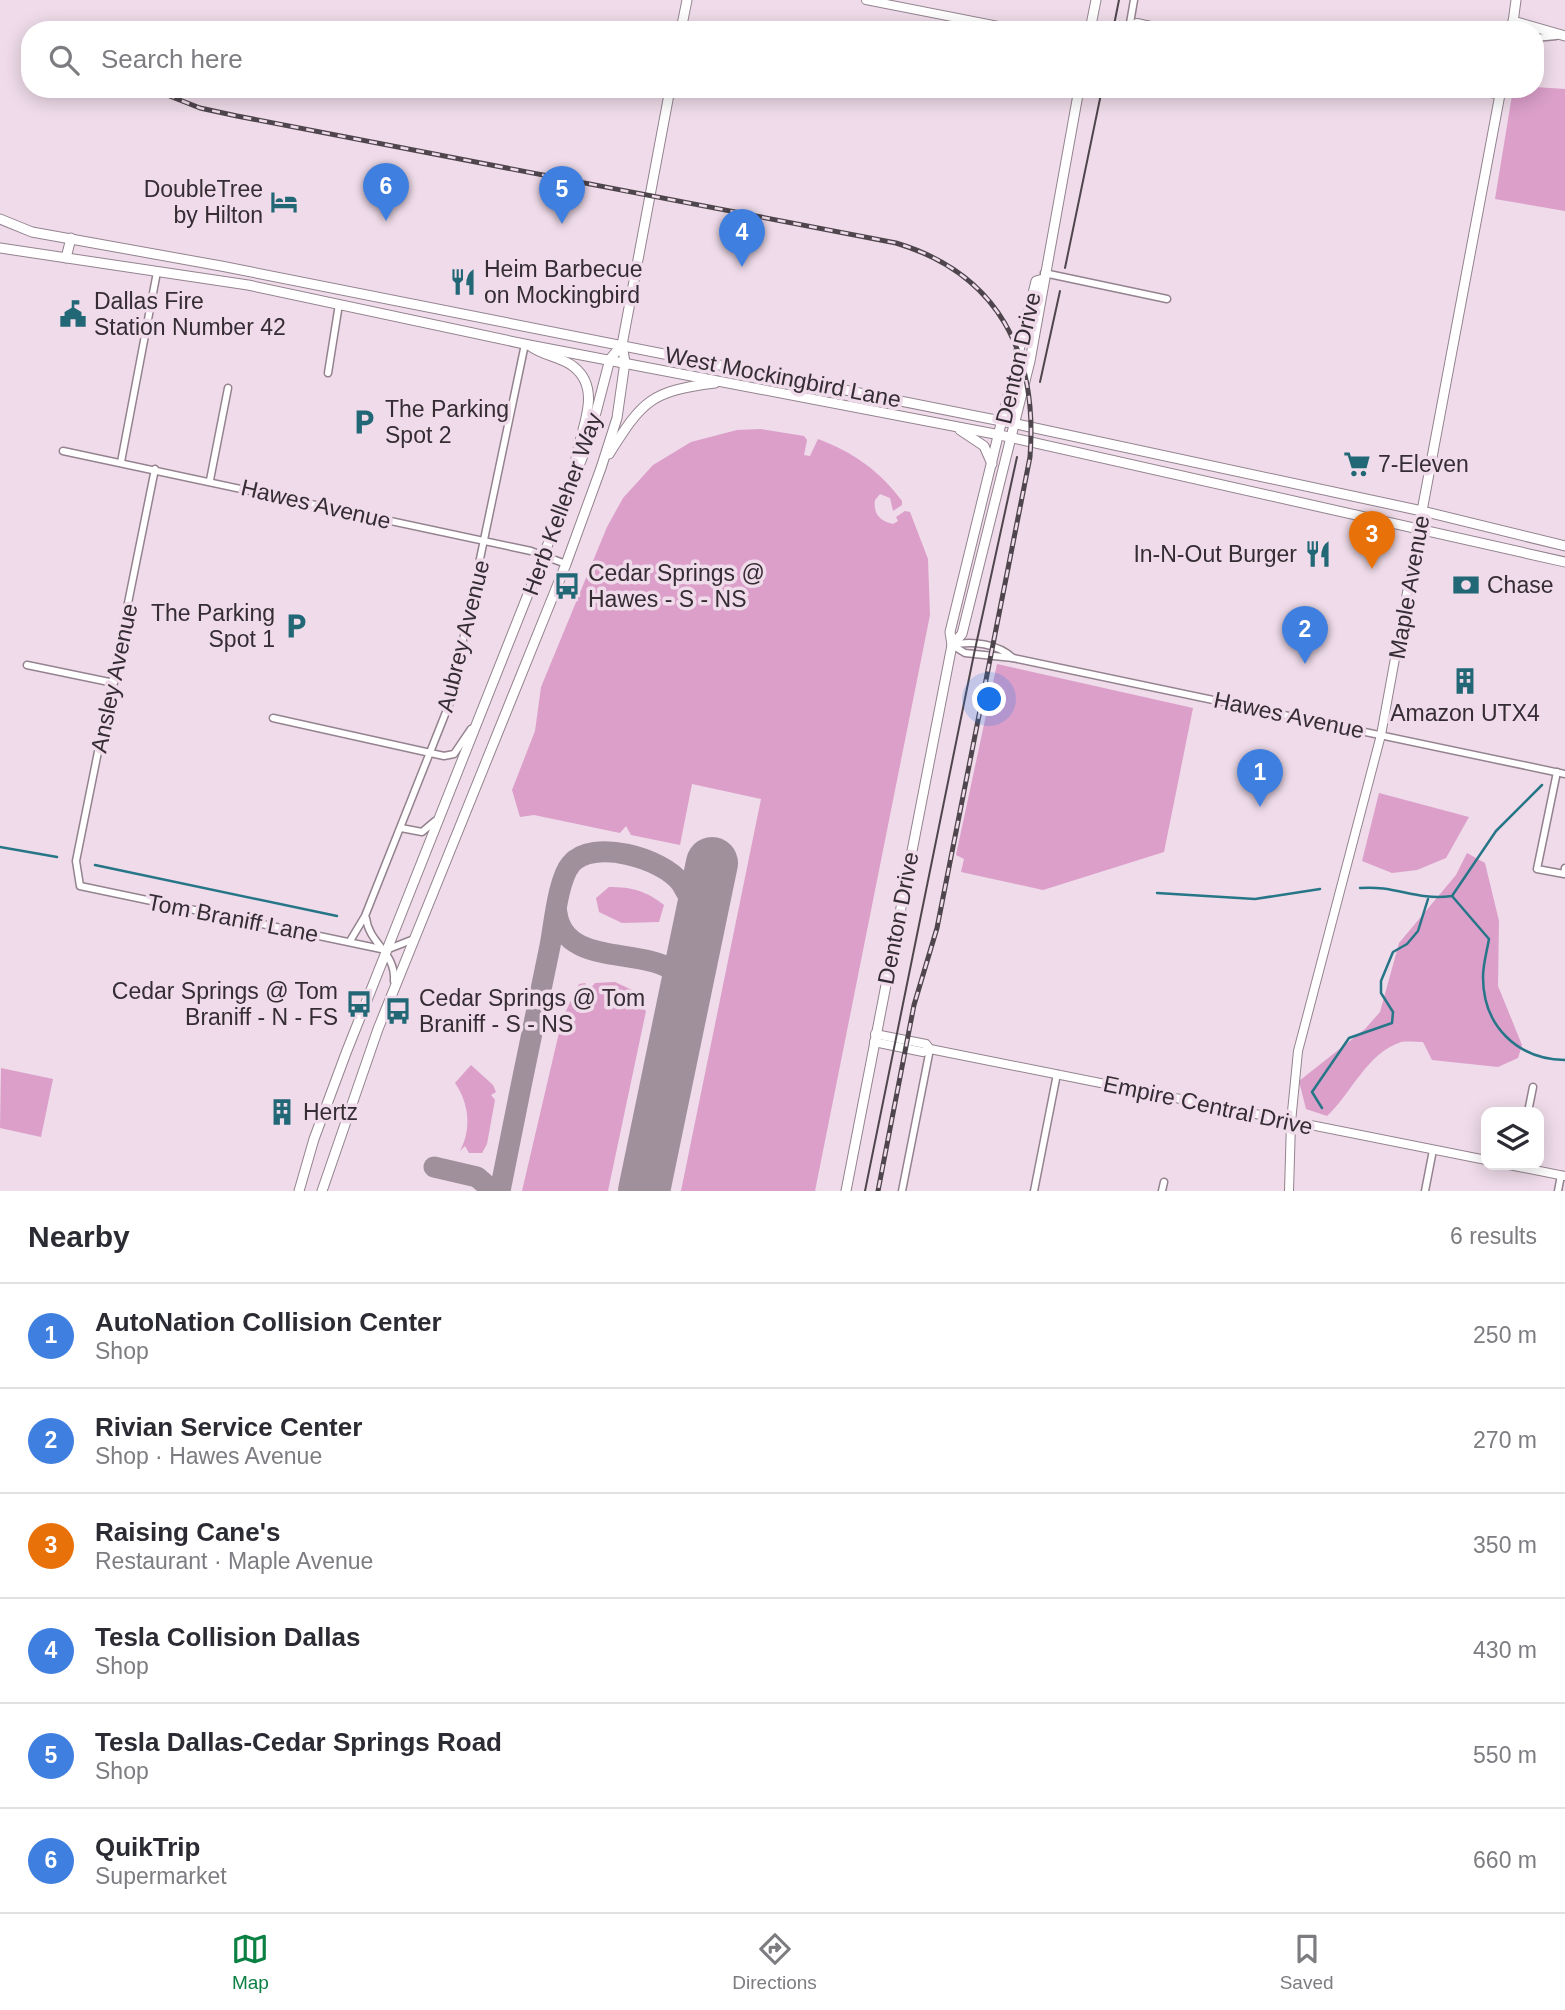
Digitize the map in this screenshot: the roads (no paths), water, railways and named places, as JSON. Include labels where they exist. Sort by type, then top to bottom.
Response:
[{"type":"main road","points":[[683,21],[687,0]]},
{"type":"main road","points":[[1092,21],[1096,0]]},
{"type":"main road","points":[[1513,21],[1517,0]]},
{"type":"main road","points":[[1544,32],[1565,36]]},
{"type":"main road","points":[[622,345],[668,98]]},
{"type":"main road","name":"Denton Drive","points":[[952,645],[962,634],[1012,438],[1046,286],[1043,276],[1077,98]]},
{"type":"main road","name":"Maple Avenue","points":[[1419,527],[1499,98]]},
{"type":"main road","name":"West Mockingbird Lane","points":[[0,219],[32,232],[221,266],[1015,423],[1422,511],[1565,545]]},
{"type":"main road","points":[[0,227],[32,232]]},
{"type":"main road","points":[[66,258],[71,239]]},
{"type":"main road","name":"West Mockingbird Lane","points":[[0,250],[217,280],[527,344],[1000,435],[1419,527],[1565,562]]},
{"type":"main road","points":[[217,280],[221,266]]},
{"type":"main road","name":"Denton Drive","points":[[846,1191],[952,645],[950,632],[1035,282],[1043,276]]},
{"type":"main road","points":[[339,304],[341,291]]},
{"type":"main road","points":[[426,322],[429,309]]},
{"type":"main road","points":[[527,344],[541,354],[571,365],[587,387],[588,410],[575,464],[576,474]]},
{"type":"main road","name":"Herb Kelleher Way","points":[[299,1191],[324,1109],[576,474],[595,420],[610,359],[622,345]]},
{"type":"main road","name":"Herb Kelleher Way","points":[[322,1191],[351,1103],[394,990],[566,564],[601,467],[617,418],[625,362],[622,345]]},
{"type":"main road","points":[[601,467],[636,412],[648,402],[672,389],[722,382]]},
{"type":"main road","points":[[864,409],[868,393]]},
{"type":"main road","points":[[949,425],[984,446],[992,467]]},
{"type":"main road","points":[[1146,467],[1149,452]]},
{"type":"main road","points":[[1291,499],[1294,483]]},
{"type":"main road","points":[[1528,554],[1532,538]]},
{"type":"street","points":[[866,0],[973,21]]},
{"type":"street","points":[[1130,21],[1134,0]]},
{"type":"street","points":[[1544,37],[1565,36]]},
{"type":"street","points":[[121,463],[157,272]]},
{"type":"street","points":[[1043,276],[1167,299]]},
{"type":"street","points":[[328,373],[339,304]]},
{"type":"street","name":"Aubrey Avenue","points":[[350,941],[365,916],[453,690],[527,344]]},
{"type":"street","points":[[210,480],[228,388]]},
{"type":"street","name":"Hawes Avenue","points":[[63,451],[210,480],[486,541],[566,564]]},
{"type":"street","name":"Ansley Avenue","points":[[80,886],[76,861],[155,469]]},
{"type":"street","name":"Maple Avenue","points":[[1289,1191],[1294,1074],[1305,1020],[1381,735],[1419,527]]},
{"type":"street","name":"Hawes Avenue","points":[[952,645],[967,641],[1005,651],[1013,658]]},
{"type":"street","name":"Hawes Avenue","points":[[952,645],[965,653],[1013,658],[1565,774]]},
{"type":"street","points":[[27,664],[114,683]]},
{"type":"street","points":[[273,718],[444,756],[454,754],[483,710]]},
{"type":"street","points":[[1557,772],[1537,869],[1564,874],[1565,868]]},
{"type":"street","points":[[401,828],[422,832],[431,827],[446,805]]},
{"type":"street","name":"Tom Braniff Lane","points":[[80,886],[386,950]]},
{"type":"street","points":[[365,916],[370,934],[386,950],[395,971],[394,990]]},
{"type":"street","points":[[386,950],[415,939]]},
{"type":"street","name":"Empire Central Drive","points":[[875,1038],[926,1044],[930,1049],[1481,1159]]},
{"type":"street","points":[[902,1191],[930,1049]]},
{"type":"street","points":[[1034,1191],[1057,1074]]},
{"type":"street","points":[[1529,1107],[1533,1087]]},
{"type":"street","points":[[1425,1191],[1433,1150]]},
{"type":"street","points":[[1538,1170],[1563,1175],[1558,1191]]},
{"type":"street","points":[[1162,1191],[1164,1182]]},
{"type":"waterway","points":[[1360,888],[1427,896],[1452,896],[1496,831],[1542,785]]},
{"type":"waterway","points":[[0,847],[57,857]]},
{"type":"waterway","points":[[95,865],[337,916]]},
{"type":"waterway","points":[[1157,893],[1255,899],[1320,889]]},
{"type":"waterway","points":[[1452,896],[1489,939],[1483,977],[1489,1010],[1496,1025],[1518,1046],[1532,1054],[1565,1060]]},
{"type":"waterway","points":[[1322,1108],[1312,1092],[1349,1038],[1392,1023],[1393,1012],[1381,993],[1381,981],[1393,952],[1407,944],[1418,931],[1428,899]]},
{"type":"tram line","points":[[1115,21],[1119,0]]},
{"type":"tram line","points":[[1065,268],[1100,98]]},
{"type":"tram line","points":[[1040,382],[1060,291]]},
{"type":"tram line","points":[[865,1191],[974,654],[1017,457]]},
{"type":"railway","points":[[175,98],[200,108],[237,116],[896,243],[932,257],[962,275],[986,297],[1005,323],[1018,352],[1027,384],[1031,420],[1030,457],[937,928],[914,1005],[878,1191]]},
{"type":"place","name":"DoubleTree by Hilton","points":[[284,202]]},
{"type":"place","name":"QuikTrip","points":[[386,221]]},
{"type":"place","name":"Tesla Dallas-Cedar Springs Road","points":[[562,224]]},
{"type":"place","name":"Tesla Collision Dallas","points":[[742,267]]},
{"type":"place","name":"Heim Barbecue on Mockingbird","points":[[463,282]]},
{"type":"place","name":"Dallas Fire Station Number 42","points":[[73,314]]},
{"type":"place","name":"The Parking Spot 2","points":[[364,422]]},
{"type":"place","name":"7-Eleven","points":[[1357,464]]},
{"type":"place","name":"In-N-Out Burger","points":[[1318,554]]},
{"type":"place","name":"Raising Cane's","points":[[1372,569]]},
{"type":"place","name":"Chase","points":[[1466,585]]},
{"type":"place","name":"Cedar Springs @ Hawes - S - NS","points":[[567,586]]},
{"type":"place","name":"The Parking Spot 1","points":[[296,626]]},
{"type":"place","name":"Rivian Service Center","points":[[1305,664]]},
{"type":"place","name":"Amazon UTX4","points":[[1465,681]]},
{"type":"place","name":"AutoNation Collision Center","points":[[1260,807]]},
{"type":"place","name":"Cedar Springs @ Tom Braniff - N - FS","points":[[359,1004]]},
{"type":"place","name":"Cedar Springs @ Tom Braniff - S - NS","points":[[398,1011]]},
{"type":"place","name":"Hertz","points":[[282,1112]]}]
